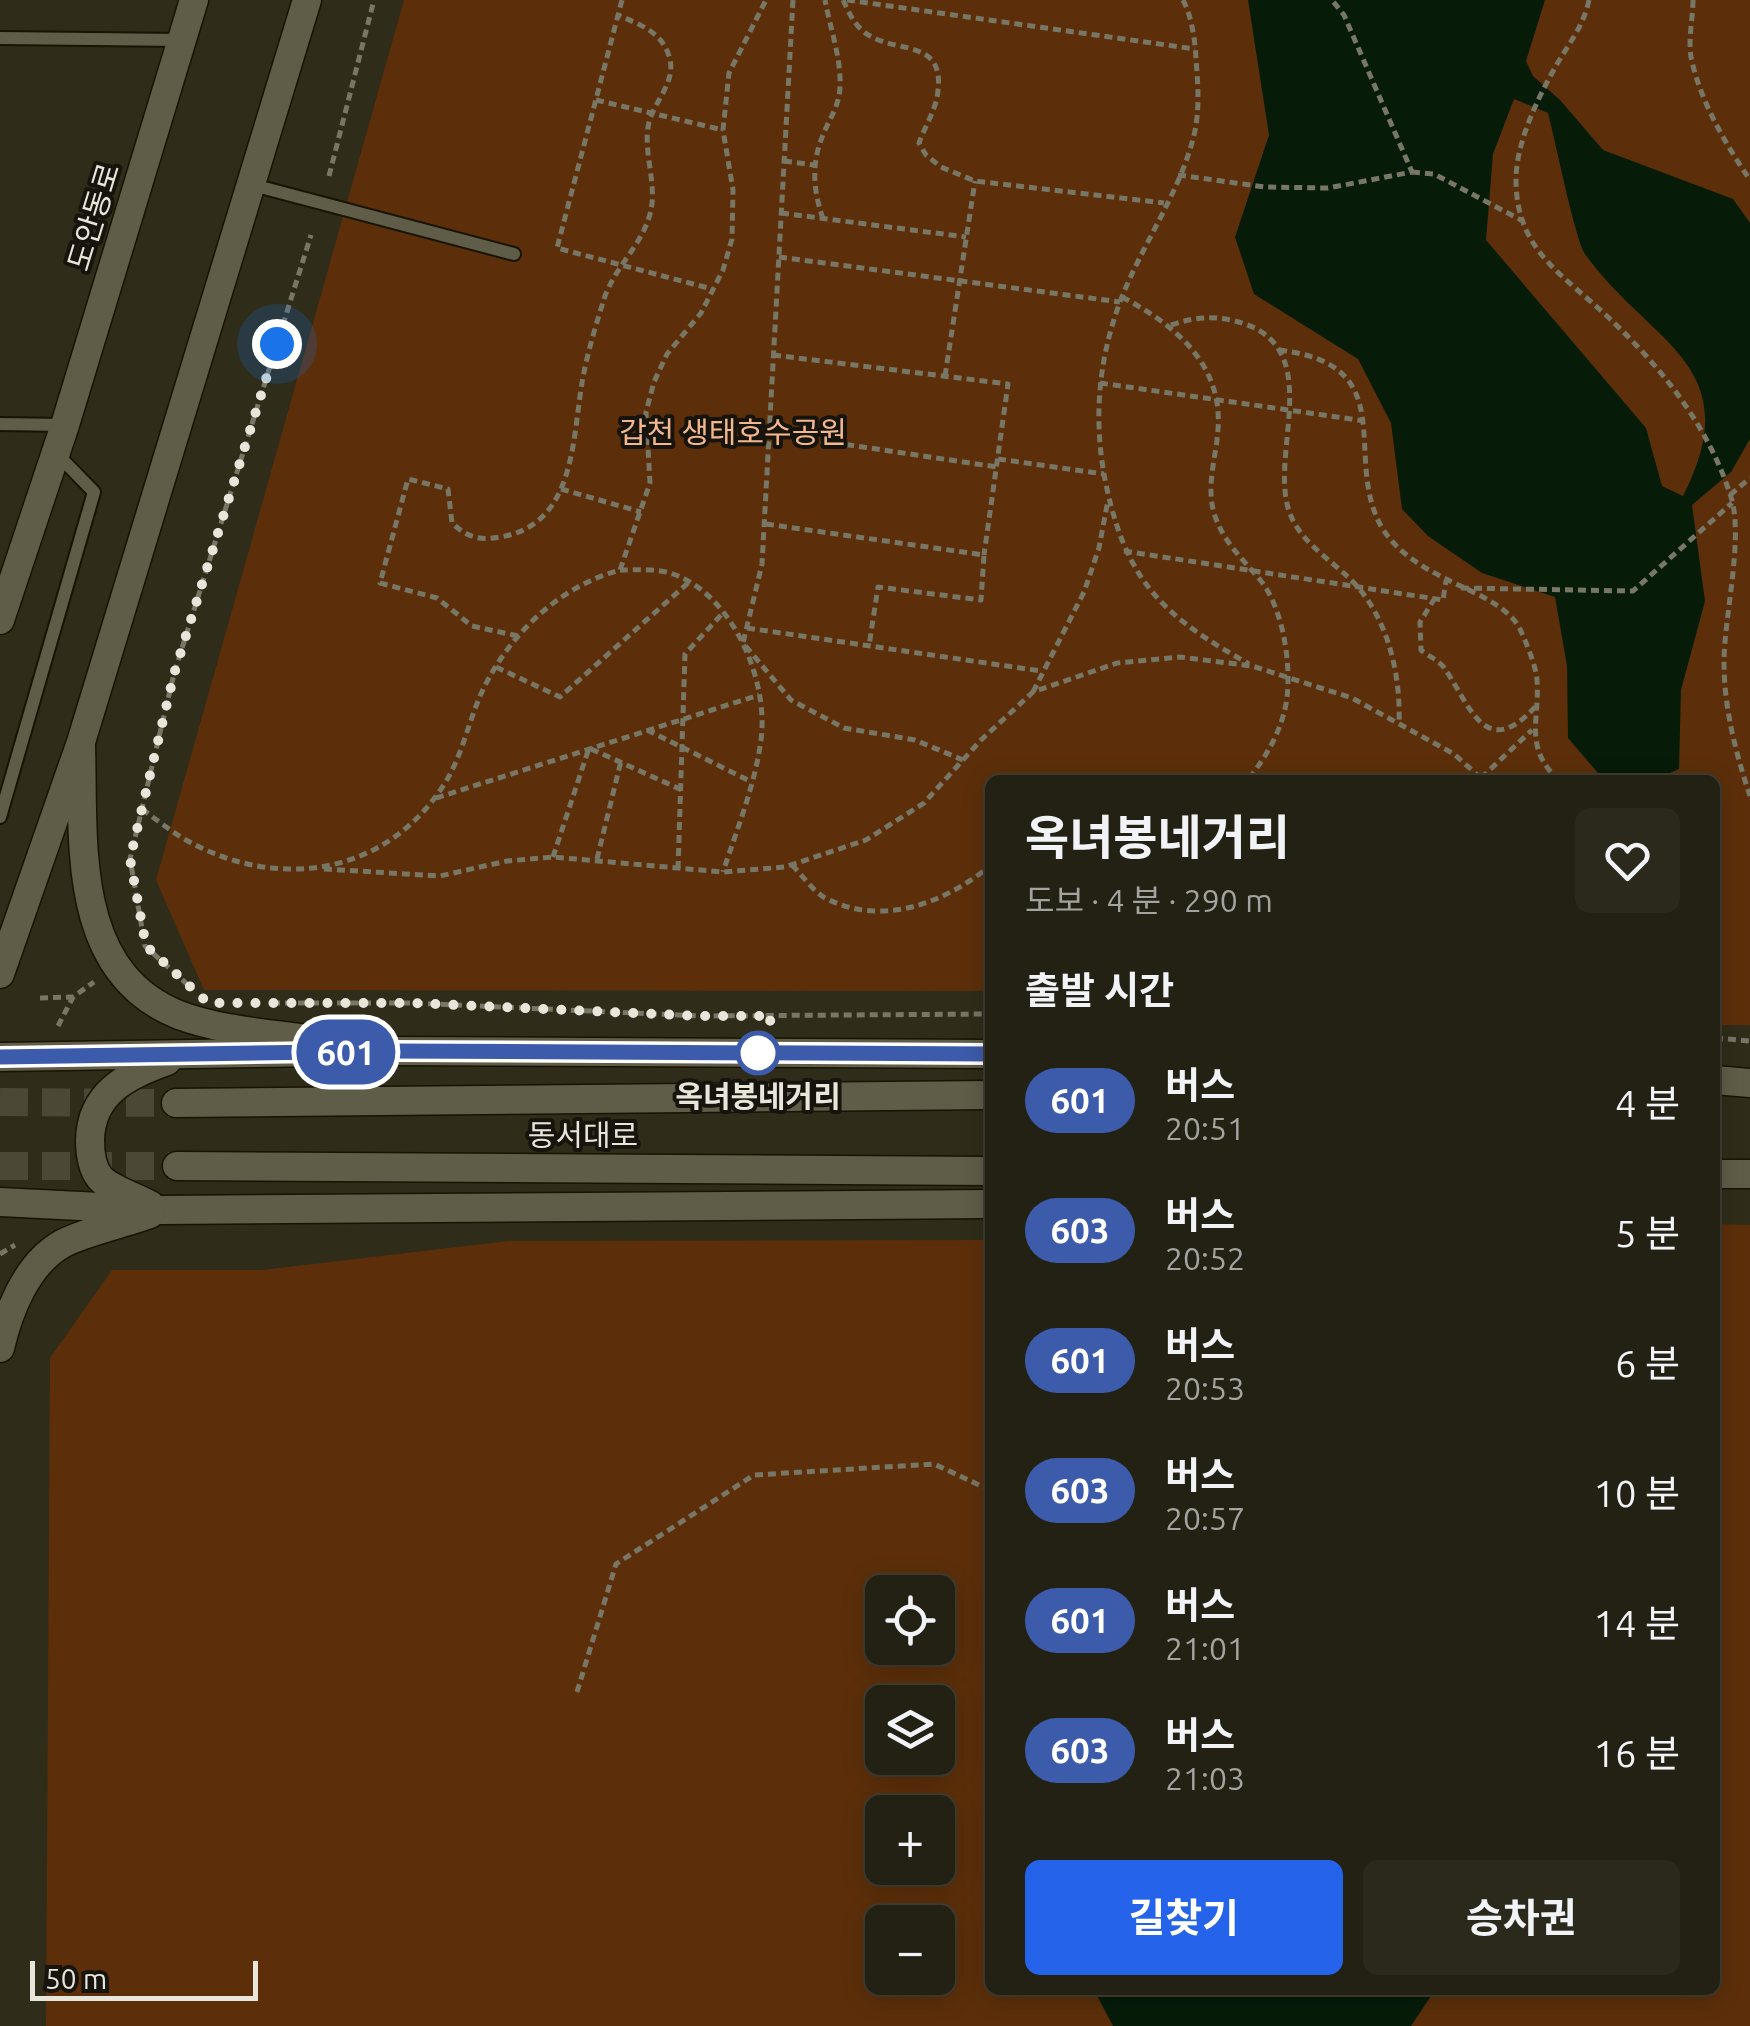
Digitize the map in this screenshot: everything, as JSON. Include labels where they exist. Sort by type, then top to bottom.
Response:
[{"type":"street","name":"도안동로","points":[[0,620],[56,452],[194,0]]},
{"type":"street","points":[[0,974],[81,742],[307,0]]},
{"type":"street","points":[[81,742],[88,887],[94,924],[115,966],[147,999],[179,1015],[228,1028],[387,1051]]},
{"type":"street","points":[[0,1057],[387,1051],[985,1054]]},
{"type":"street","points":[[160,1210],[101,1179],[90,1153],[91,1120],[105,1094],[119,1081],[186,1054]]},
{"type":"street","points":[[1720,1080],[1750,1083]]},
{"type":"street","points":[[1720,1093],[1750,1093]]},
{"type":"street","name":"동서대로","points":[[176,1103],[985,1095]]},
{"type":"street","name":"동서대로","points":[[176,1166],[985,1171]]},
{"type":"street","points":[[1720,1174],[1750,1174]]},
{"type":"street","points":[[0,1202],[160,1210],[985,1204]]},
{"type":"street","points":[[0,1348],[6,1322],[36,1264],[64,1243],[160,1210]]},
{"type":"lane","points":[[0,38],[182,40]]},
{"type":"lane","points":[[252,185],[514,254]]},
{"type":"lane","points":[[0,424],[64,425]]},
{"type":"lane","points":[[0,817],[94,492],[56,452]]},
{"type":"path","points":[[329,176],[374,0]]},
{"type":"path","points":[[622,0],[557,248],[712,290]]},
{"type":"path","points":[[620,570],[650,483],[646,412],[654,382],[667,354],[700,313],[724,270],[732,240],[733,190],[724,130],[729,73],[766,0]]},
{"type":"path","points":[[723,872],[752,782],[762,736],[759,695],[743,643],[762,564],[793,0]]},
{"type":"path","points":[[823,219],[814,187],[814,165],[818,146],[838,107],[841,82],[825,0]]},
{"type":"path","points":[[1165,203],[975,181],[941,167],[919,143],[934,106],[938,70],[926,54],[910,45],[873,38],[854,24],[845,0],[1196,49]]},
{"type":"path","points":[[1183,0],[1196,49],[1198,93],[1194,136],[1121,300],[1100,383],[1097,419],[1108,495],[1124,550],[1155,598],[1168,610],[1196,634],[1252,666]]},
{"type":"path","points":[[1332,0],[1344,14],[1412,172]]},
{"type":"path","points":[[1589,0],[1585,20],[1549,79],[1531,119],[1516,180],[1521,220],[1547,265],[1609,318],[1653,365],[1710,441],[1732,498],[1734,534],[1724,664],[1729,716],[1750,796]]},
{"type":"path","points":[[1694,0],[1691,54],[1702,90],[1724,140],[1750,180]]},
{"type":"path","points":[[518,636],[472,626],[437,598],[380,584],[408,479],[448,489],[452,523],[466,536],[484,540],[512,536],[536,524],[569,473],[583,374],[605,296],[650,214],[655,189],[648,134],[653,113],[670,78],[670,58],[657,34],[618,15]]},
{"type":"path","points":[[596,100],[724,130]]},
{"type":"path","points":[[784,161],[814,165]]},
{"type":"path","points":[[1178,175],[1265,187],[1328,188],[1412,172],[1434,174],[1521,220]]},
{"type":"path","points":[[945,376],[975,181]]},
{"type":"path","points":[[781,213],[966,237]]},
{"type":"path","points":[[196,992],[146,946],[130,859],[174,674],[312,235]]},
{"type":"path","points":[[779,257],[1121,300],[1171,325],[1192,347],[1210,376],[1216,400],[1213,509],[1222,536],[1262,582],[1283,638],[1285,710],[1271,749],[1252,775]]},
{"type":"path","points":[[1171,325],[1208,316],[1227,318],[1251,326],[1274,341],[1284,358],[1292,411],[1283,474],[1291,518],[1304,536],[1358,586],[1372,609],[1395,665],[1399,724]]},
{"type":"path","points":[[1278,350],[1311,354],[1338,373],[1360,399],[1365,421],[1367,487],[1380,523],[1398,550],[1458,588],[1504,608],[1520,630],[1537,677],[1532,730],[1538,753],[1554,775]]},
{"type":"path","points":[[773,354],[1008,384],[984,555],[982,600],[878,587],[868,646]]},
{"type":"path","points":[[1100,383],[1365,421]]},
{"type":"path","points":[[769,434],[996,467]]},
{"type":"path","points":[[998,459],[1104,474]]},
{"type":"path","points":[[1458,588],[1632,590],[1750,478]]},
{"type":"path","points":[[561,490],[641,512]]},
{"type":"path","points":[[1033,692],[1084,592],[1099,548],[1108,495]]},
{"type":"path","points":[[766,524],[984,555]]},
{"type":"path","points":[[1124,550],[1443,600],[1446,581]]},
{"type":"path","points":[[324,869],[377,850],[420,818],[448,778],[496,667],[518,636],[575,586],[620,570],[673,574],[688,582],[722,614],[791,700],[844,728],[915,740],[962,760]]},
{"type":"path","points":[[496,667],[560,697],[688,582]]},
{"type":"path","points":[[1435,598],[1420,622],[1421,650],[1443,665],[1468,712],[1497,730],[1511,728],[1536,707]]},
{"type":"path","points":[[678,869],[685,654],[722,614]]},
{"type":"path","points":[[747,628],[1041,671]]},
{"type":"path","points":[[142,809],[186,840],[272,869],[440,876],[507,861],[553,857],[723,872],[792,865],[866,840],[924,803],[962,760],[1033,692],[1117,663],[1180,657],[1252,666],[1352,698],[1454,754],[1478,775]]},
{"type":"path","points":[[434,799],[759,695]]},
{"type":"path","points":[[647,730],[752,782]]},
{"type":"path","points":[[1486,775],[1532,730]]},
{"type":"path","points":[[590,748],[682,790]]},
{"type":"path","points":[[553,857],[590,748]]},
{"type":"path","points":[[597,859],[621,761]]},
{"type":"path","points":[[792,865],[822,896],[866,913],[908,910],[948,893],[985,869]]},
{"type":"path","points":[[55,1032],[73,997],[105,974]]},
{"type":"path","points":[[40,998],[73,997]]},
{"type":"path","points":[[264,1003],[412,1003],[700,1016],[985,1014]]},
{"type":"path","points":[[1720,1038],[1750,1041]]},
{"type":"path","points":[[0,1254],[18,1243]]},
{"type":"path","points":[[577,1692],[616,1564],[754,1475],[934,1464],[985,1488]]},
{"type":"green space","name":"갑천 생태호수공원","points":[[404,0],[1750,0],[1750,1025],[1720,1025],[1720,775],[985,775],[985,991],[204,990],[156,880]]},
{"type":"green space","points":[[1720,1224],[1750,1225],[1750,2026],[46,2026],[50,1358],[112,1270],[262,1270],[508,1241],[985,1240],[985,1995],[1720,1995]]},
{"type":"shaded area","points":[[1248,0],[1545,0],[1526,61],[1533,76],[1560,100],[1603,150],[1733,199],[1750,223],[1750,439],[1731,472],[1692,505],[1705,601],[1681,690],[1679,769],[1665,775],[1600,775],[1568,738],[1567,666],[1555,597],[1482,573],[1428,536],[1402,509],[1391,423],[1358,359],[1254,294],[1235,237],[1269,135]],"holes":[[[1514,99],[1548,113],[1585,254],[1684,360],[1699,385],[1705,415],[1701,451],[1683,496],[1662,486],[1646,428],[1486,240],[1493,154]]]},
{"type":"shaded area","points":[[1097,1995],[1432,1995],[1411,2026],[1113,2026]]},
{"type":"tunnel","points":[[0,1102],[176,1103]]},
{"type":"tunnel","points":[[0,1166],[177,1166]]},
{"type":"bus line","name":"601","points":[[0,1057],[387,1051],[985,1054]]},
{"type":"place","name":"옥녀봉네거리","points":[[758,1053]]},
{"type":"route","points":[[277,344],[174,674],[130,859],[146,946],[208,1003],[412,1003],[772,1016],[758,1053]]}]
